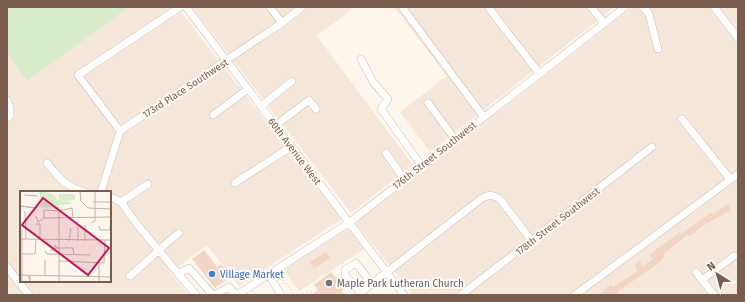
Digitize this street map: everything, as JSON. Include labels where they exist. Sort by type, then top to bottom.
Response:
[{"type":"street","points":[[101,191],[120,131],[78,75],[180,7]]},
{"type":"street","name":"60th Avenue West","points":[[186,7],[404,295]]},
{"type":"street","points":[[270,7],[282,23]]},
{"type":"street","name":"173rd Place Southwest","points":[[120,131],[282,23],[302,7]]},
{"type":"street","points":[[402,7],[483,116]]},
{"type":"street","points":[[488,7],[538,73]]},
{"type":"street","points":[[591,7],[604,23]]},
{"type":"street","name":"176th Street Southwest","points":[[237,295],[350,222],[538,73],[625,7]]},
{"type":"street","points":[[643,7],[649,14],[658,49]]},
{"type":"street","points":[[714,7],[738,38]]},
{"type":"street","points":[[361,59],[373,82],[388,99],[381,109],[421,165]]},
{"type":"street","points":[[261,106],[292,81]]},
{"type":"street","points":[[213,115],[248,89]]},
{"type":"street","points":[[7,100],[10,108],[10,116],[7,118]]},
{"type":"street","points":[[276,125],[309,100],[316,109]]},
{"type":"street","points":[[428,103],[455,139]]},
{"type":"street","points":[[682,119],[730,179]]},
{"type":"street","points":[[235,183],[292,146]]},
{"type":"street","name":"178th Street Southwest","points":[[462,295],[652,147]]},
{"type":"street","points":[[386,153],[404,179]]},
{"type":"street","points":[[47,163],[65,183],[82,191]]},
{"type":"street","points":[[575,295],[738,174]]},
{"type":"street","points":[[121,202],[148,184]]},
{"type":"street","points":[[372,284],[356,263],[345,270],[345,275],[361,294],[482,198],[493,195],[500,198],[532,241]]},
{"type":"street","points":[[111,197],[121,202],[157,250],[196,295]]},
{"type":"street","points":[[130,276],[157,250],[179,233]]},
{"type":"street","points":[[702,280],[734,256]]},
{"type":"street","points":[[7,267],[29,295]]},
{"type":"street","points":[[178,274],[189,268],[214,295],[229,287],[237,295]]},
{"type":"street","points":[[696,272],[714,295]]},
{"type":"street","points":[[269,275],[281,295]]},
{"type":"path","points":[[283,280],[293,292],[293,295]]},
{"type":"path","points":[[299,295],[315,291]]},
{"type":"shaded area","points":[[121,7],[177,7],[342,219],[239,286],[207,245],[170,273],[189,295],[7,295],[7,42]]},
{"type":"shaded area","points":[[192,7],[355,7],[317,36],[413,165],[351,213]]},
{"type":"shaded area","points":[[394,7],[615,7],[430,152],[400,112],[447,76]]},
{"type":"shaded area","points":[[633,7],[738,7],[738,295],[413,295],[357,225],[358,221]]},
{"type":"shaded area","points":[[346,229],[350,230],[365,249],[299,291],[284,270]]},
{"type":"green space","points":[[7,7],[129,7],[27,81],[7,53]]},
{"type":"building","points":[[728,204],[731,210],[704,225],[690,236],[687,235],[664,254],[665,256],[659,263],[617,292],[619,295],[598,295],[611,285],[613,287],[636,272],[637,269],[634,265],[639,261],[643,266],[653,259],[650,255],[654,251],[680,232],[681,234],[712,212],[713,214]]},
{"type":"building","points":[[204,250],[217,267],[221,264],[226,271],[223,274],[227,279],[215,288],[192,259]]},
{"type":"building","points":[[326,252],[330,258],[314,269],[310,262]]},
{"type":"building","name":"Maple Park Lutheran Church","points":[[331,272],[345,288],[341,291],[344,295],[311,295],[318,290],[314,285]]},
{"type":"place","name":"Village Market","points":[[212,274]]},
{"type":"place","name":"Maple Park Lutheran Church","points":[[329,283]]}]
